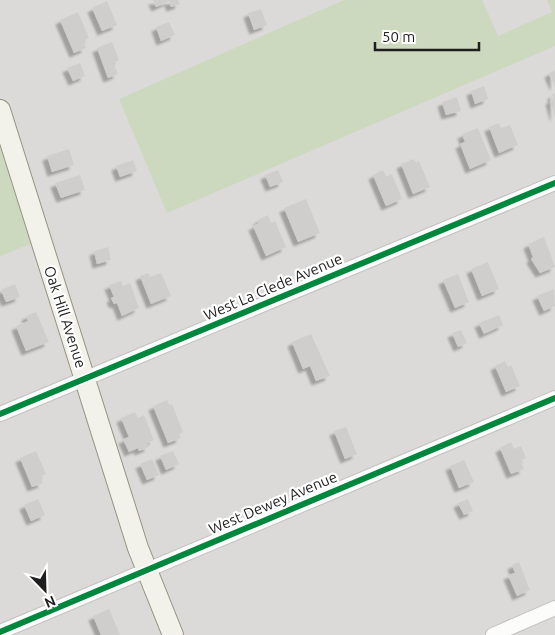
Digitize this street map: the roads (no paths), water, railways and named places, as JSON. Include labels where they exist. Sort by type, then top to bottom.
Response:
[{"type":"street","name":"Oak Hill Avenue","points":[[0,110],[146,570],[173,635]]},
{"type":"street","name":"West La Clede Avenue","points":[[0,414],[555,183]]},
{"type":"street","name":"West Dewey Avenue","points":[[0,632],[555,398]]},
{"type":"street","points":[[493,635],[555,608]]}]
